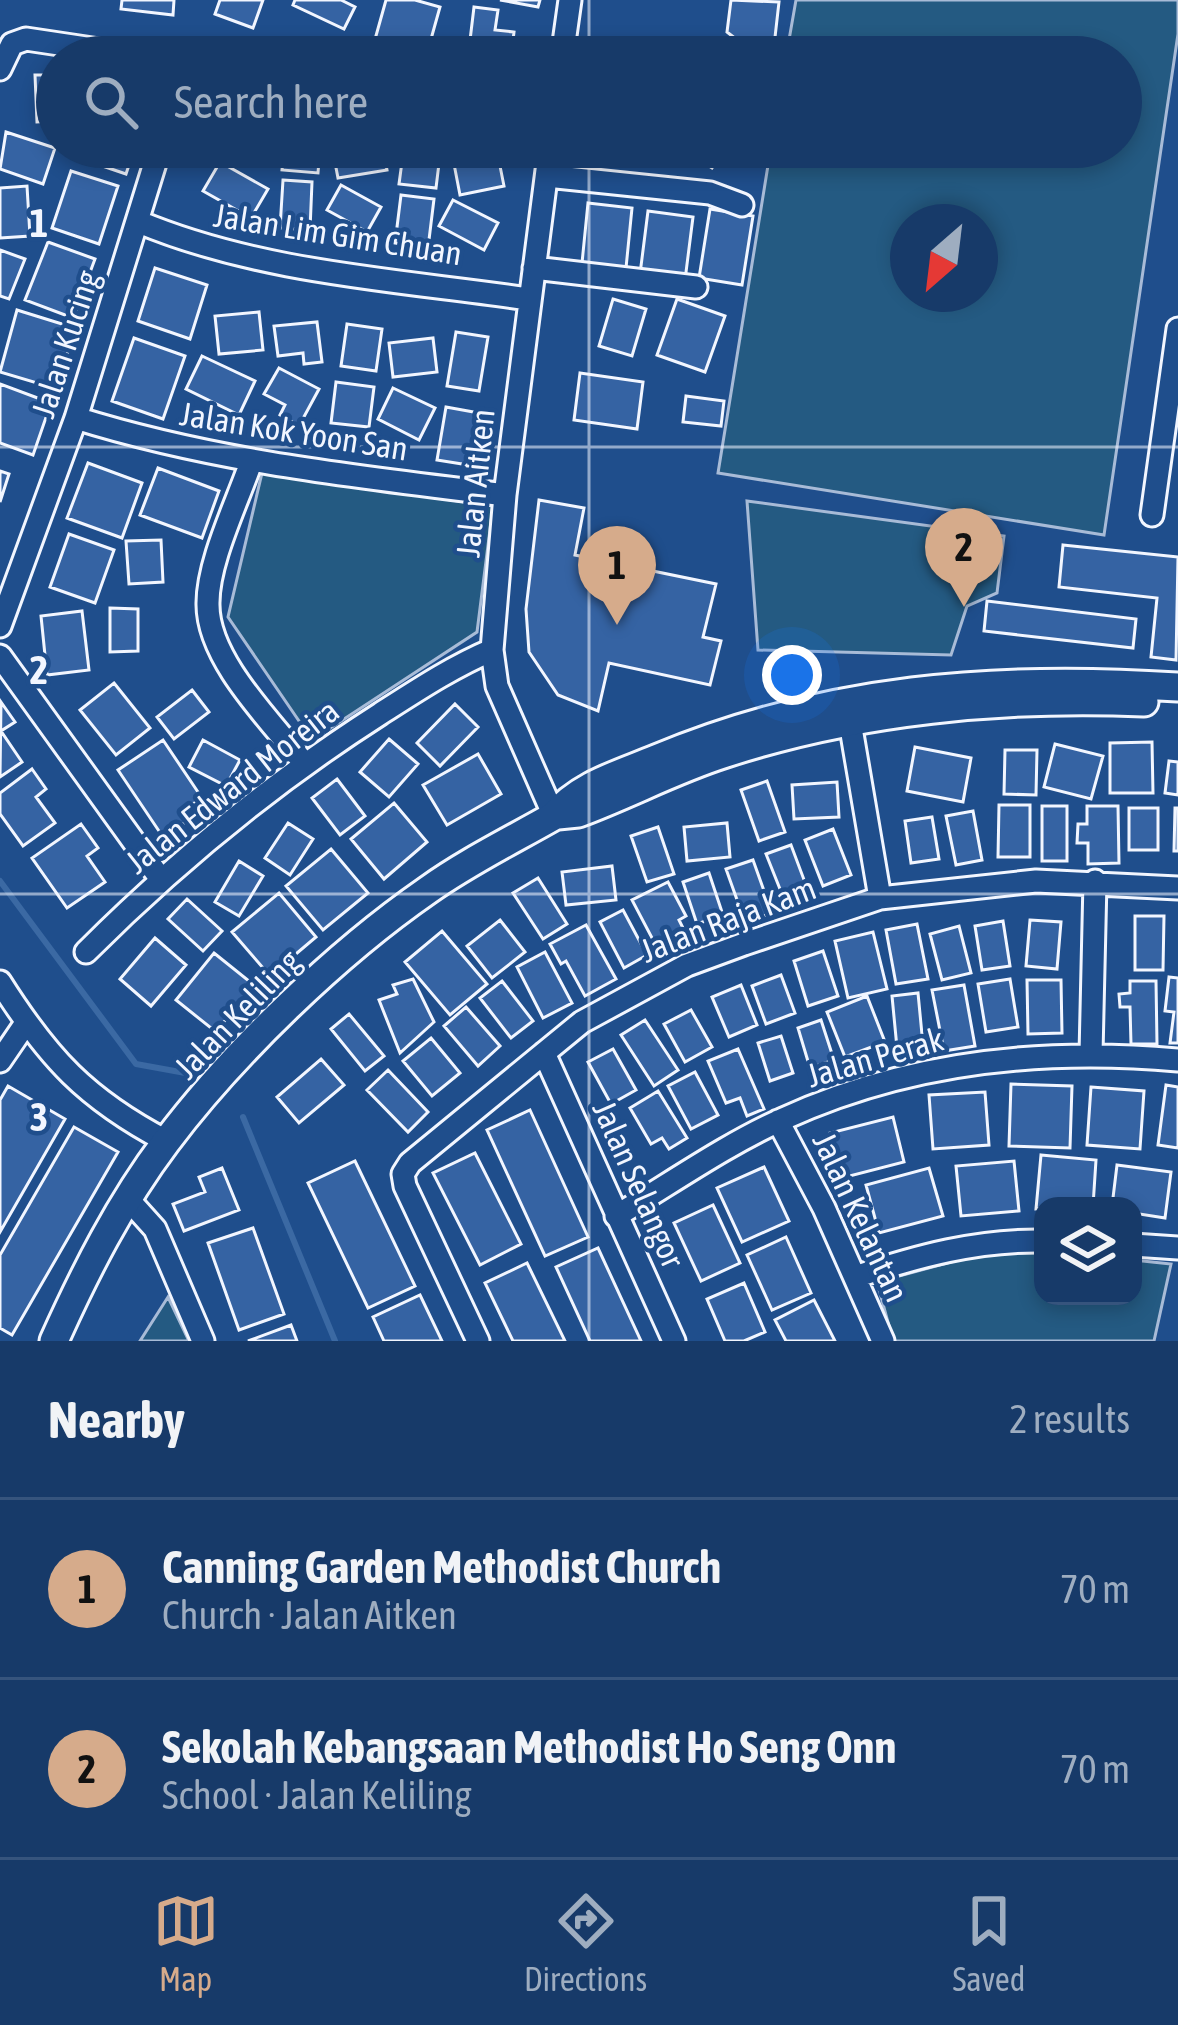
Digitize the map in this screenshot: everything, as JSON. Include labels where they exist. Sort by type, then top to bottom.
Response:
[{"type":"main road","name":"Jalan Keliling","points":[[554,816],[568,799],[584,790],[684,747],[848,700],[1001,682],[1178,687]]},
{"type":"main road","name":"Jalan Keliling","points":[[54,1341],[85,1273],[166,1142],[269,1026],[359,943],[430,888],[554,816],[590,808],[720,754],[801,730],[988,706],[1178,704]]},
{"type":"street","points":[[565,36],[570,0]]},
{"type":"street","points":[[0,70],[12,44],[36,40]]},
{"type":"street","name":"Jalan Kucing","points":[[0,626],[76,418],[154,168]]},
{"type":"street","name":"Jalan Aitken","points":[[548,168],[505,496],[492,650],[497,686],[554,816]]},
{"type":"street","points":[[547,176],[710,193],[742,205]]},
{"type":"street","name":"Jalan Lim Gim Chuan","points":[[139,222],[237,256],[529,298]]},
{"type":"street","points":[[533,268],[696,287]]},
{"type":"street","points":[[1152,515],[1178,329]]},
{"type":"street","name":"Jalan Kok Yoon San","points":[[76,418],[155,443],[250,462],[505,496]]},
{"type":"street","points":[[250,462],[211,579],[212,631],[226,662],[304,763]]},
{"type":"street","name":"Jalan Edward Moreira","points":[[86,952],[160,878],[304,763],[462,662],[492,650]]},
{"type":"street","points":[[0,656],[160,878]]},
{"type":"street","points":[[850,722],[880,898]]},
{"type":"street","name":"Jalan Raja Kam","points":[[478,1341],[405,1186],[404,1174],[410,1163],[473,1108],[582,1022],[687,965],[880,898],[1036,881],[1178,888]]},
{"type":"street","points":[[1090,1054],[1095,881]]},
{"type":"street","points":[[0,982],[26,1023],[82,1089],[166,1142]]},
{"type":"street","points":[[0,1060],[26,1023]]},
{"type":"street","name":"Jalan Selangor","points":[[544,1053],[674,1341]]},
{"type":"street","name":"Jalan Perak","points":[[616,1216],[778,1121],[851,1090],[988,1062],[1090,1054],[1178,1060]]},
{"type":"street","name":"Jalan Kelantan","points":[[778,1121],[883,1341]]},
{"type":"street","points":[[128,1199],[155,1229],[203,1341]]},
{"type":"street","points":[[856,1277],[927,1252],[1034,1241]]},
{"type":"street","points":[[1142,1246],[1178,1248]]},
{"type":"shaded area","points":[[796,0],[1178,0],[1178,34],[1104,535],[718,473],[768,168],[1142,168],[1142,36],[790,36]]},
{"type":"shaded area","points":[[262,473],[493,506],[477,632],[312,740],[228,617]]},
{"type":"shaded area","points":[[747,501],[1004,536],[997,593],[967,606],[951,655],[758,650]]},
{"type":"shaded area","points":[[1034,1250],[1034,1305],[1142,1305],[1142,1261],[1171,1264],[1154,1341],[895,1341],[877,1282],[973,1256]]},
{"type":"shaded area","points":[[168,1297],[189,1341],[140,1341]]},
{"type":"building","points":[[122,0],[174,0],[173,15],[121,9]]},
{"type":"building","points":[[220,0],[263,0],[253,28],[215,14]]},
{"type":"building","points":[[295,0],[341,0],[355,7],[344,29],[293,5]]},
{"type":"building","points":[[386,0],[415,0],[440,7],[432,36],[376,36]]},
{"type":"building","points":[[500,0],[540,0],[538,7]]},
{"type":"building","points":[[731,0],[779,2],[775,36],[727,32]]},
{"type":"building","points":[[474,7],[498,10],[495,30],[514,32],[514,36],[471,36]]},
{"type":"building","points":[[6,132],[36,142],[36,168],[48,168],[43,184],[0,169]]},
{"type":"building","points":[[216,168],[231,168],[268,189],[251,218],[203,191]]},
{"type":"building","points":[[282,168],[318,168],[318,173]]},
{"type":"building","points":[[336,168],[387,168],[387,170],[338,178]]},
{"type":"building","points":[[401,168],[438,168],[436,188],[399,184]]},
{"type":"building","points":[[455,168],[500,168],[504,186],[460,195]]},
{"type":"building","points":[[71,171],[118,186],[99,244],[52,228]]},
{"type":"building","points":[[283,180],[312,182],[310,230],[280,228]]},
{"type":"building","points":[[341,185],[381,207],[367,232],[327,210]]},
{"type":"building","points":[[27,186],[30,236],[0,238],[0,188]]},
{"type":"building","points":[[401,195],[434,199],[428,248],[395,243]]},
{"type":"building","points":[[453,200],[498,223],[484,250],[439,226]]},
{"type":"building","points":[[588,203],[632,208],[626,268],[582,263]]},
{"type":"building","points":[[710,209],[753,216],[742,285],[699,278]]},
{"type":"building","points":[[648,211],[693,217],[685,280],[640,274]]},
{"type":"building","points":[[48,242],[95,259],[73,318],[25,300]]},
{"type":"building","points":[[0,250],[25,259],[9,299],[0,296]]},
{"type":"building","points":[[155,268],[207,285],[190,339],[138,321]]},
{"type":"building","points":[[613,299],[646,309],[632,356],[599,346]]},
{"type":"building","points":[[677,299],[725,316],[705,372],[657,355]]},
{"type":"building","points":[[17,310],[75,328],[57,389],[0,372]]},
{"type":"building","points":[[259,312],[263,350],[219,354],[215,316]]},
{"type":"building","points":[[317,322],[322,362],[304,364],[303,353],[278,356],[274,326]]},
{"type":"building","points":[[347,324],[382,329],[376,371],[341,366]]},
{"type":"building","points":[[456,332],[488,337],[479,391],[447,386]]},
{"type":"building","points":[[134,338],[185,356],[163,419],[112,401]]},
{"type":"building","points":[[433,338],[437,372],[393,377],[389,343]]},
{"type":"building","points":[[202,356],[255,381],[239,415],[186,389]]},
{"type":"building","points":[[279,368],[319,389],[299,426],[280,415],[285,405],[264,394]]},
{"type":"building","points":[[580,373],[643,382],[637,429],[574,420]]},
{"type":"building","points":[[336,382],[374,387],[369,427],[331,423]]},
{"type":"building","points":[[0,384],[51,403],[33,455],[0,443]]},
{"type":"building","points":[[393,388],[435,408],[419,440],[378,419]]},
{"type":"building","points":[[686,396],[724,401],[721,426],[683,422]]},
{"type":"building","points":[[446,407],[490,415],[481,467],[437,460]]},
{"type":"building","points":[[88,463],[142,483],[122,538],[67,518]]},
{"type":"building","points":[[158,468],[219,491],[202,538],[140,515]]},
{"type":"building","points":[[0,471],[9,474],[0,502]]},
{"type":"building","points":[[539,500],[584,508],[575,555],[716,584],[703,637],[721,641],[710,685],[609,663],[598,711],[558,695],[529,652],[526,609]]},
{"type":"building","points":[[69,534],[114,550],[95,603],[50,587]]},
{"type":"building","points":[[161,540],[163,582],[129,584],[126,541]]},
{"type":"building","points":[[1063,545],[1178,557],[1176,660],[1151,657],[1157,598],[1059,587]]},
{"type":"building","points":[[987,601],[1136,619],[1133,648],[984,631]]},
{"type":"building","points":[[110,608],[138,609],[138,651],[110,652]]},
{"type":"building","points":[[82,611],[89,670],[47,675],[41,616]]},
{"type":"building","points":[[114,683],[150,728],[116,755],[80,710]]},
{"type":"building","points":[[192,690],[209,712],[174,739],[157,717]]},
{"type":"building","points":[[1,702],[15,722],[1,731],[22,762],[0,777]]},
{"type":"building","points":[[455,704],[478,727],[440,766],[417,743]]},
{"type":"building","points":[[389,739],[418,764],[389,797],[360,772]]},
{"type":"building","points":[[163,740],[202,798],[184,810],[190,819],[163,837],[118,770]]},
{"type":"building","points":[[203,740],[240,760],[226,786],[189,767]]},
{"type":"building","points":[[1152,742],[1153,793],[1110,793],[1110,743]]},
{"type":"building","points":[[1055,744],[1103,756],[1091,799],[1044,787]]},
{"type":"building","points":[[915,747],[971,758],[963,802],[907,791]]},
{"type":"building","points":[[1005,750],[1037,750],[1036,795],[1004,794]]},
{"type":"building","points":[[478,754],[501,794],[447,825],[423,785]]},
{"type":"building","points":[[1169,761],[1178,762],[1178,795],[1165,793]]},
{"type":"building","points":[[32,769],[46,789],[36,797],[55,823],[23,846],[0,814],[0,793]]},
{"type":"building","points":[[337,779],[365,816],[340,835],[312,798]]},
{"type":"building","points":[[767,781],[785,832],[759,841],[741,790]]},
{"type":"building","points":[[837,782],[839,817],[794,819],[792,785]]},
{"type":"building","points":[[394,803],[427,842],[384,879],[351,839]]},
{"type":"building","points":[[999,805],[1030,805],[1030,857],[998,857]]},
{"type":"building","points":[[1042,806],[1067,806],[1067,861],[1042,861]]},
{"type":"building","points":[[1087,806],[1118,806],[1119,863],[1088,864],[1088,843],[1077,843],[1078,824],[1087,824]]},
{"type":"building","points":[[1129,808],[1158,808],[1158,850],[1129,850]]},
{"type":"building","points":[[1178,808],[1178,851],[1174,851]]},
{"type":"building","points":[[973,811],[982,860],[956,865],[946,816]]},
{"type":"building","points":[[932,817],[939,859],[911,863],[905,821]]},
{"type":"building","points":[[288,823],[313,839],[290,875],[265,858]]},
{"type":"building","points":[[727,823],[730,857],[687,861],[684,827]]},
{"type":"building","points":[[81,824],[98,848],[87,856],[105,882],[67,908],[32,858]]},
{"type":"building","points":[[658,827],[674,874],[647,882],[631,836]]},
{"type":"building","points":[[833,829],[851,875],[823,886],[805,840]]},
{"type":"building","points":[[791,845],[806,885],[782,894],[766,854]]},
{"type":"building","points":[[331,849],[368,893],[323,930],[286,886]]},
{"type":"building","points":[[753,860],[772,913],[745,922],[726,869]]},
{"type":"building","points":[[239,861],[263,876],[239,916],[215,902]]},
{"type":"building","points":[[612,866],[616,900],[566,905],[562,872]]},
{"type":"building","points":[[709,873],[723,915],[697,924],[683,882]]},
{"type":"building","points":[[538,878],[567,924],[543,939],[513,893]]},
{"type":"building","points":[[668,882],[686,916],[679,920],[690,942],[662,957],[632,900]]},
{"type":"building","points":[[279,893],[316,937],[270,976],[232,932]]},
{"type":"building","points":[[187,899],[222,931],[203,951],[168,919]]},
{"type":"building","points":[[623,910],[647,955],[624,968],[600,922]]},
{"type":"building","points":[[1135,916],[1164,916],[1163,970],[1135,970]]},
{"type":"building","points":[[500,920],[525,952],[492,978],[467,946]]},
{"type":"building","points":[[1030,920],[1061,922],[1057,969],[1026,966]]},
{"type":"building","points":[[1003,921],[1010,966],[982,970],[975,926]]},
{"type":"building","points":[[917,924],[928,979],[896,984],[886,930]]},
{"type":"building","points":[[586,925],[616,979],[585,996],[566,961],[561,964],[550,944]]},
{"type":"building","points":[[959,926],[971,973],[942,980],[930,934]]},
{"type":"building","points":[[442,931],[487,984],[450,1015],[405,962]]},
{"type":"building","points":[[873,932],[887,989],[848,998],[835,941]]},
{"type":"building","points":[[155,938],[186,965],[151,1006],[120,979]]},
{"type":"building","points":[[823,951],[838,996],[808,1006],[794,961]]},
{"type":"building","points":[[545,952],[572,1003],[543,1018],[517,967]]},
{"type":"building","points":[[214,953],[254,985],[216,1032],[176,1000]]},
{"type":"building","points":[[781,975],[795,1013],[766,1024],[752,986]]},
{"type":"building","points":[[1169,977],[1178,978],[1178,1043],[1170,1043],[1174,1012],[1165,1011]]},
{"type":"building","points":[[413,979],[434,1022],[400,1053],[379,1000],[397,994],[393,985]]},
{"type":"building","points":[[1010,979],[1018,1027],[986,1032],[978,984]]},
{"type":"building","points":[[1027,980],[1061,980],[1062,1033],[1028,1034]]},
{"type":"building","points":[[502,981],[533,1021],[511,1038],[480,998]]},
{"type":"building","points":[[1130,981],[1156,981],[1157,1044],[1131,1044],[1130,1007],[1120,1007],[1119,994],[1130,993]]},
{"type":"building","points":[[741,985],[757,1025],[729,1037],[712,997]]},
{"type":"building","points":[[964,985],[975,1046],[944,1051],[932,990]]},
{"type":"building","points":[[918,993],[923,1045],[897,1048],[892,996]]},
{"type":"building","points":[[867,996],[885,1042],[845,1057],[827,1012]]},
{"type":"building","points":[[466,1007],[500,1046],[478,1066],[444,1026]]},
{"type":"building","points":[[691,1010],[712,1047],[685,1062],[664,1024]]},
{"type":"building","points":[[349,1014],[384,1056],[365,1071],[331,1029]]},
{"type":"building","points":[[645,1020],[678,1070],[654,1086],[621,1035]]},
{"type":"building","points":[[821,1020],[834,1060],[810,1068],[798,1028]]},
{"type":"building","points":[[781,1036],[793,1073],[770,1081],[758,1043]]},
{"type":"building","points":[[431,1038],[460,1073],[432,1096],[403,1061]]},
{"type":"building","points":[[613,1049],[636,1090],[611,1104],[588,1062]]},
{"type":"building","points":[[738,1049],[764,1109],[747,1116],[740,1098],[726,1103],[708,1061]]},
{"type":"building","points":[[321,1059],[344,1085],[299,1123],[277,1097]]},
{"type":"building","points":[[388,1070],[428,1112],[408,1132],[367,1090]]},
{"type":"building","points":[[695,1072],[718,1115],[691,1129],[668,1086]]},
{"type":"building","points":[[1011,1084],[1072,1086],[1070,1148],[1009,1146]]},
{"type":"building","points":[[1166,1085],[1178,1087],[1178,1148],[1158,1145]]},
{"type":"building","points":[[8,1086],[65,1119],[0,1232],[0,1100]]},
{"type":"building","points":[[1091,1087],[1144,1091],[1140,1149],[1087,1145]]},
{"type":"building","points":[[658,1091],[687,1138],[669,1149],[662,1138],[651,1144],[630,1108]]},
{"type":"building","points":[[985,1092],[989,1145],[933,1149],[929,1095]]},
{"type":"building","points":[[530,1110],[588,1237],[545,1256],[487,1130]]},
{"type":"building","points":[[893,1117],[904,1162],[842,1178],[830,1133]]},
{"type":"building","points":[[74,1127],[118,1152],[12,1335],[0,1328],[0,1255]]},
{"type":"building","points":[[475,1153],[521,1244],[480,1265],[433,1173]]},
{"type":"building","points":[[1041,1155],[1096,1160],[1094,1197],[1037,1197]]},
{"type":"building","points":[[355,1161],[415,1286],[368,1308],[308,1183]]},
{"type":"building","points":[[1014,1161],[1019,1211],[961,1216],[956,1166]]},
{"type":"building","points":[[1117,1165],[1171,1172],[1165,1218],[1142,1214],[1142,1197],[1113,1197]]},
{"type":"building","points":[[764,1167],[789,1221],[742,1242],[717,1188]]},
{"type":"building","points":[[222,1168],[239,1210],[184,1231],[173,1204],[205,1192],[199,1177]]},
{"type":"building","points":[[929,1168],[943,1216],[879,1233],[866,1185]]},
{"type":"building","points":[[713,1205],[740,1263],[701,1281],[674,1223]]},
{"type":"building","points":[[253,1228],[284,1314],[239,1330],[208,1243]]},
{"type":"building","points":[[786,1237],[811,1293],[772,1310],[747,1255]]},
{"type":"building","points":[[598,1248],[641,1341],[590,1341],[556,1267]]},
{"type":"building","points":[[527,1263],[565,1341],[513,1341],[485,1283]]},
{"type":"building","points":[[744,1283],[765,1332],[744,1341],[725,1341],[707,1299]]},
{"type":"building","points":[[420,1295],[442,1341],[384,1341],[373,1317]]},
{"type":"building","points":[[814,1300],[835,1341],[786,1341],[775,1320]]},
{"type":"building","points":[[291,1325],[297,1341],[248,1341]]},
{"type":"waterway","points":[[0,881],[136,1064],[191,1074]]},
{"type":"waterway","points":[[243,1117],[335,1341]]},
{"type":"place","name":"Sekolah Kebangsaan Methodist Ho Seng Onn","points":[[964,607]]},
{"type":"place","name":"Canning Garden Methodist Church","points":[[617,625]]}]
